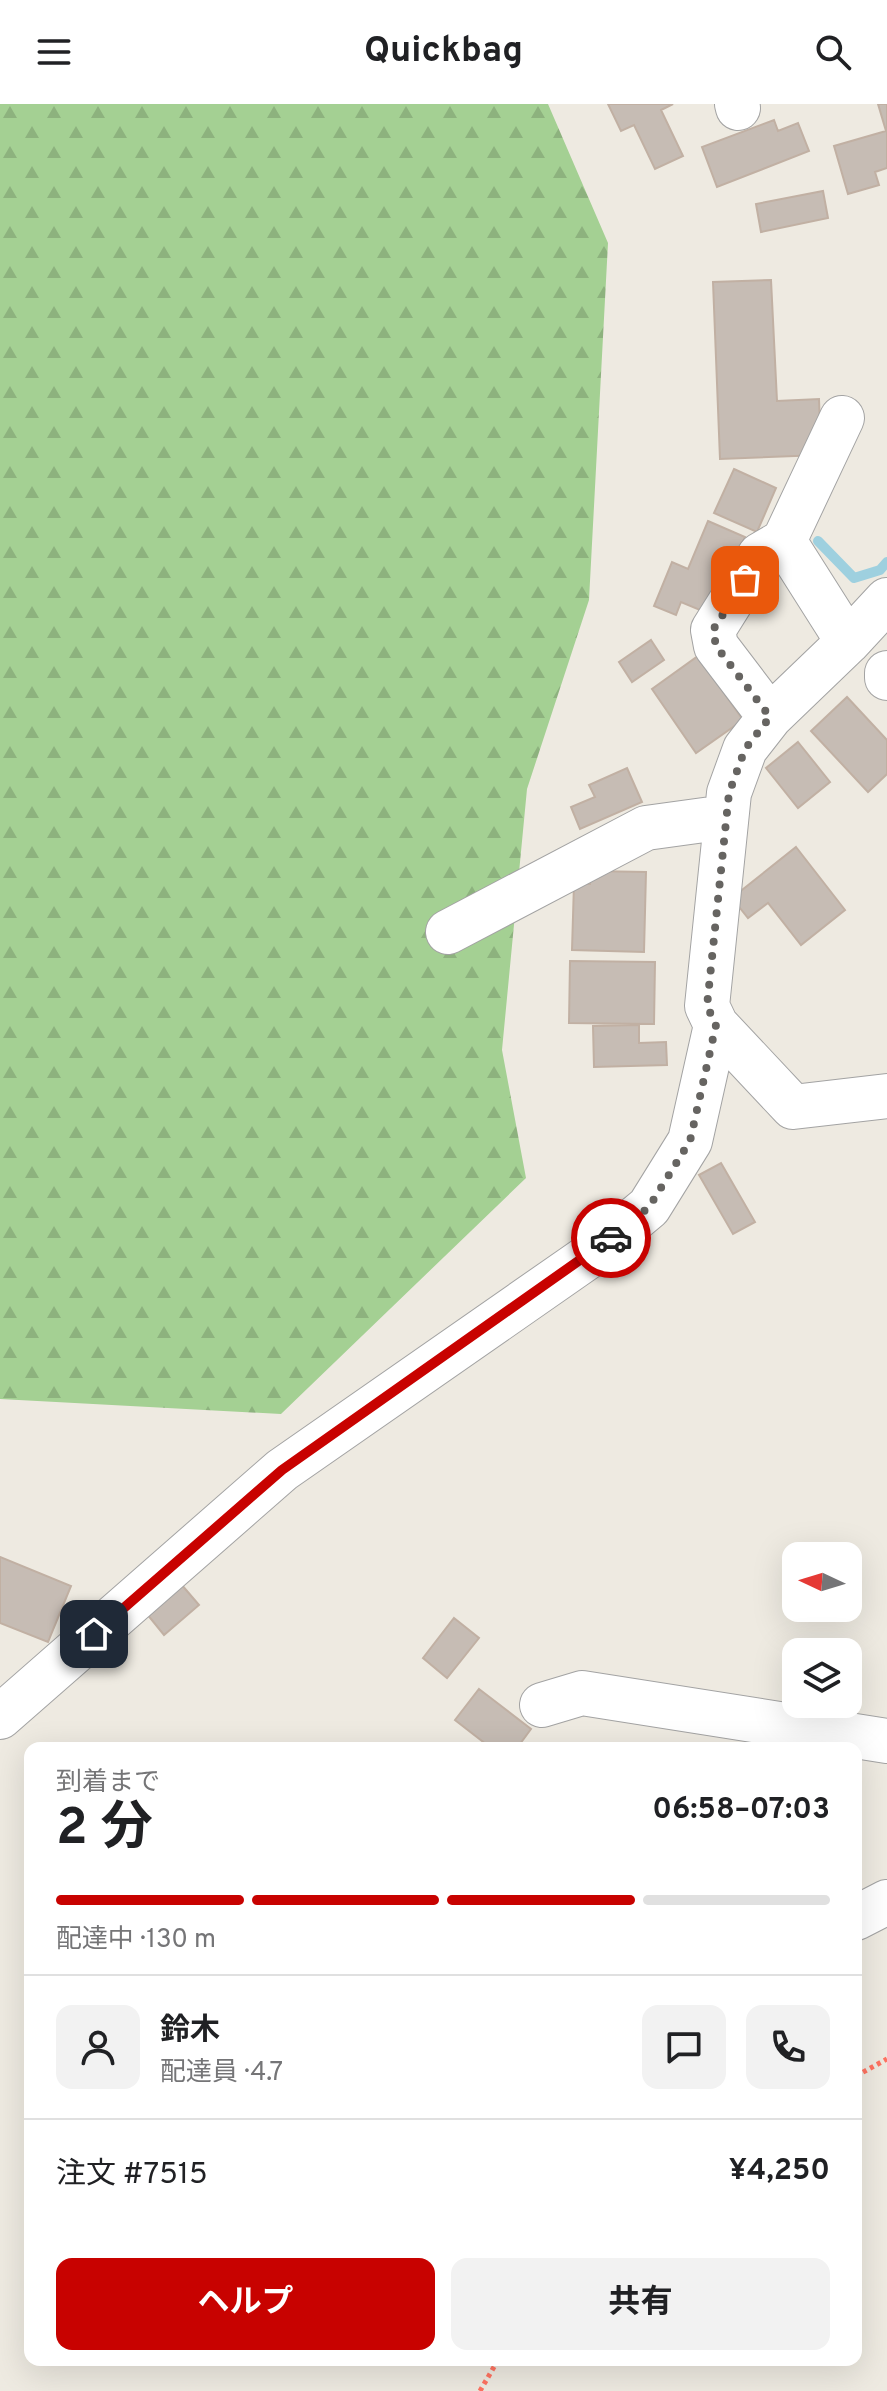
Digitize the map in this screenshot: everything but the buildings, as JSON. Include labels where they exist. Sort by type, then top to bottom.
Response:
[{"type":"street","points":[[770,717],[716,646],[713,630],[760,555],[784,541],[842,418]]},
{"type":"street","points":[[784,541],[848,642]]},
{"type":"street","points":[[887,600],[770,717],[745,749],[729,793],[707,1006],[716,1025],[793,1107],[887,1096]]},
{"type":"street","points":[[448,932],[646,828],[726,817]]},
{"type":"street","points":[[0,1717],[282,1470],[595,1252],[649,1207],[690,1141],[716,1025]]},
{"type":"street","points":[[542,1705],[582,1693],[887,1741]]},
{"type":"street","points":[[862,1915],[887,1902]]},
{"type":"path","points":[[862,2073],[887,2059]]},
{"type":"path","points":[[480,2391],[495,2366]]},
{"type":"green space","points":[[0,104],[548,104],[608,243],[589,600],[527,789],[502,1050],[526,1178],[281,1414],[0,1399]]},
{"type":"waterway","points":[[818,541],[854,578],[880,570],[887,562]]},
{"type":"way so far","points":[[611,1238],[649,1207],[690,1141],[716,1025],[707,1006],[729,793],[745,749],[770,717],[716,646],[713,630],[745,580]]},
{"type":"route","points":[[94,1634],[282,1470],[611,1238]]}]
